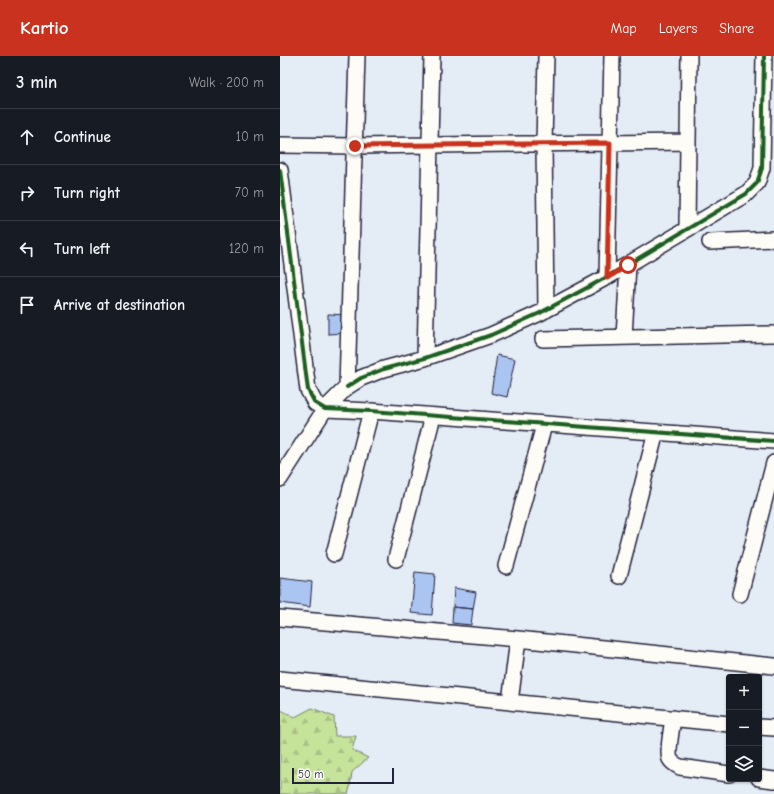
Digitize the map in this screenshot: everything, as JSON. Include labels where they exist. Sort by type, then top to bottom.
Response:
[{"type":"street","points":[[347,387],[357,56]]},
{"type":"street","points":[[425,358],[432,56]]},
{"type":"street","points":[[546,56],[544,144],[546,310]]},
{"type":"street","points":[[607,278],[612,56]]},
{"type":"street","points":[[688,229],[689,56]]},
{"type":"street","points":[[280,479],[325,409],[347,387],[361,378],[384,369],[425,358],[491,335],[546,310],[607,278],[746,194],[757,183],[762,168],[764,56]]},
{"type":"street","points":[[280,145],[355,146],[688,142]]},
{"type":"street","points":[[280,170],[308,390],[315,403],[325,409],[371,411],[774,441]]},
{"type":"street","points":[[710,242],[774,239]]},
{"type":"street","points":[[624,337],[628,265]]},
{"type":"street","points":[[543,339],[774,334]]},
{"type":"street","points":[[334,554],[371,411]]},
{"type":"street","points":[[396,559],[433,416]]},
{"type":"street","points":[[506,566],[544,424]]},
{"type":"street","points":[[619,576],[656,432]]},
{"type":"street","points":[[740,594],[774,463]]},
{"type":"street","points":[[280,618],[518,639],[774,666]]},
{"type":"street","points":[[510,702],[518,639]]},
{"type":"street","points":[[280,679],[726,724]]},
{"type":"street","points":[[673,718],[669,753],[670,760],[680,767],[726,774]]},
{"type":"street","points":[[762,727],[774,728]]},
{"type":"street","points":[[762,778],[774,780]]},
{"type":"green space","points":[[312,708],[334,717],[335,736],[356,736],[352,750],[368,758],[352,772],[348,794],[280,794],[280,711],[281,710],[295,717]]},
{"type":"building","points":[[328,314],[346,315],[346,333],[328,334]]},
{"type":"building","points":[[497,355],[515,359],[507,397],[491,393]]},
{"type":"building","points":[[415,572],[435,574],[432,615],[411,613]]},
{"type":"building","points":[[280,578],[312,582],[310,607],[280,603]]},
{"type":"building","points":[[454,588],[476,592],[473,609],[453,607]]},
{"type":"building","points":[[453,607],[473,609],[471,625],[452,623]]},
{"type":"cycle path","points":[[347,387],[361,378],[384,369],[425,358],[491,335],[540,313],[607,277],[746,194],[757,183],[762,168],[764,56]]},
{"type":"cycle path","points":[[280,170],[308,390],[315,403],[325,409],[371,411],[774,441]]},
{"type":"route","points":[[355,146],[610,143],[607,278],[628,265]]}]
